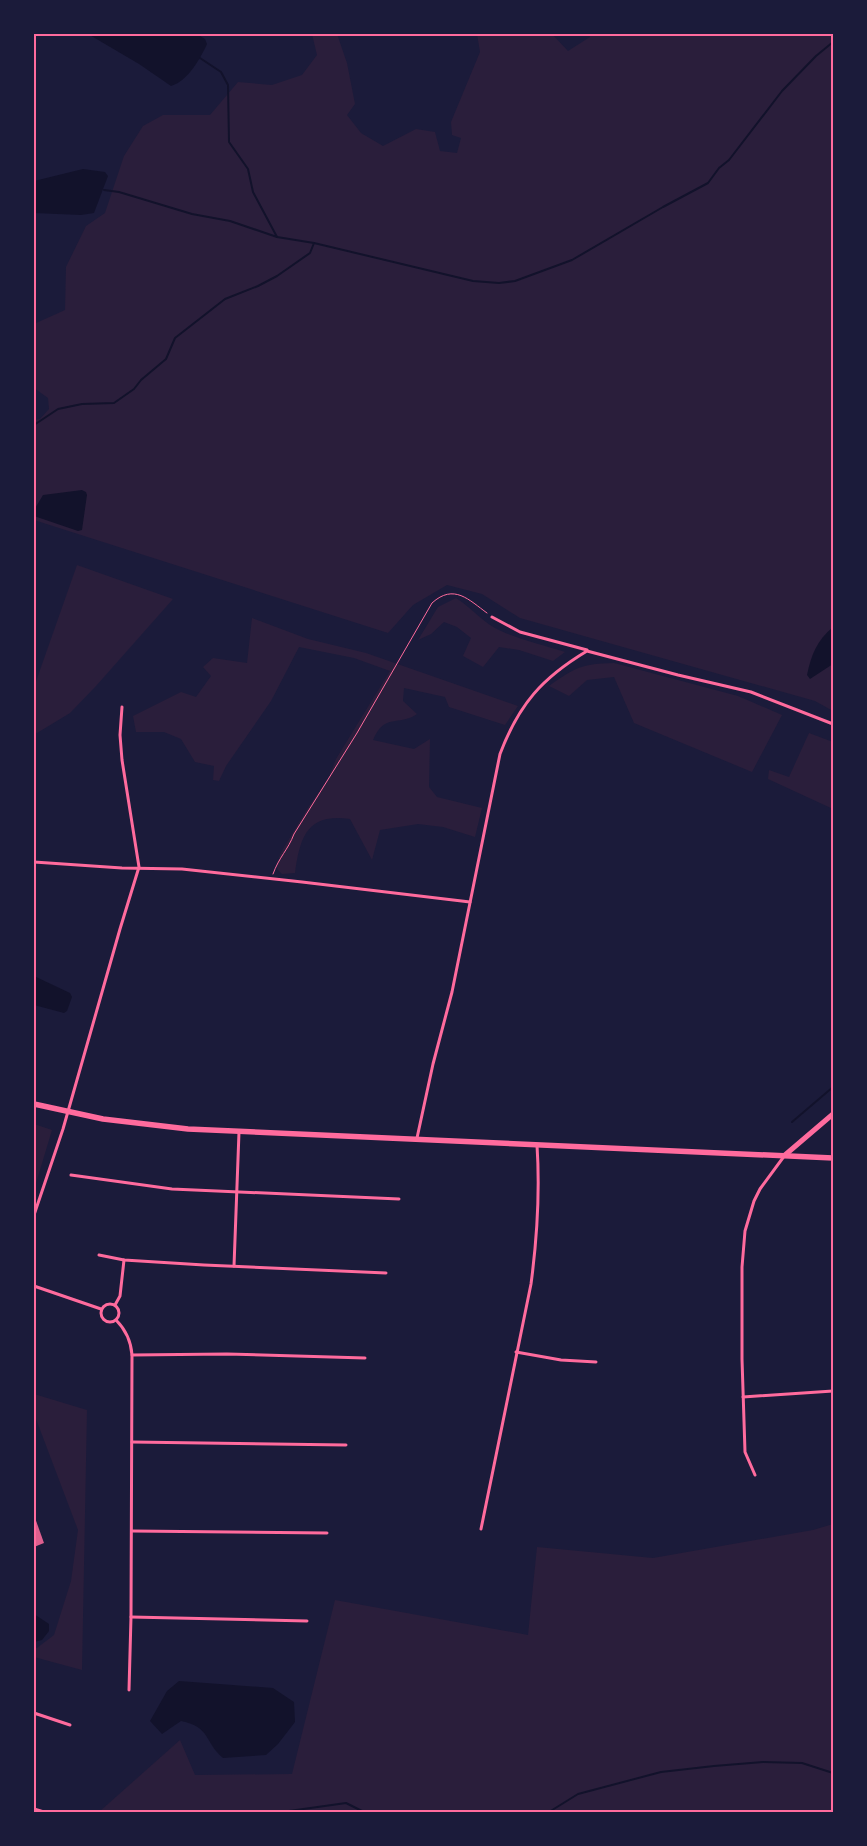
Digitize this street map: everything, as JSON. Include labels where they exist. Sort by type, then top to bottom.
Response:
[{"type":"main road","points":[[34,1104],[103,1119],[144,1125],[239,1132],[833,1158]]},
{"type":"main road","points":[[785,1155],[833,1114]]},
{"type":"street","points":[[492,617],[520,632],[678,675],[751,692],[833,724]]},
{"type":"street","points":[[417,1140],[433,1064],[452,992],[500,754],[506,738],[520,713],[540,686],[554,672],[587,651]]},
{"type":"street","points":[[34,1215],[68,1111],[139,867],[122,760],[120,719],[122,708]]},
{"type":"street","points":[[34,862],[122,868],[182,869],[470,902]]},
{"type":"street","points":[[234,1266],[239,1132]]},
{"type":"street","points":[[481,1529],[531,1284],[535,1252],[538,1182],[537,1145]]},
{"type":"street","points":[[755,1475],[745,1452],[741,1291],[745,1231],[750,1211],[760,1189],[785,1155]]},
{"type":"street","points":[[71,1175],[172,1189],[399,1199]]},
{"type":"street","points":[[99,1256],[124,1260],[386,1273]]},
{"type":"street","points":[[115,1305],[120,1296],[124,1260]]},
{"type":"street","points":[[34,1286],[101,1310]]},
{"type":"street","points":[[106,1305],[115,1305],[119,1313],[116,1320],[105,1322],[101,1317],[101,1310],[106,1305]]},
{"type":"street","points":[[116,1320],[123,1328],[132,1346],[132,1617],[129,1690]]},
{"type":"street","points":[[516,1352],[560,1360],[596,1362]]},
{"type":"street","points":[[132,1355],[227,1354],[366,1358]]},
{"type":"street","points":[[743,1397],[833,1392]]},
{"type":"street","points":[[132,1442],[346,1445]]},
{"type":"street","points":[[132,1531],[327,1533]]},
{"type":"street","points":[[132,1617],[308,1621]]},
{"type":"street","points":[[34,1713],[70,1725]]},
{"type":"street","points":[[34,1809],[44,1812]]},
{"type":"path","points":[[272,879],[279,858],[289,846],[294,834],[357,733],[432,603],[443,595],[460,594],[492,617]]},
{"type":"shaded area","points":[[88,34],[197,34],[205,39],[207,44],[197,63],[188,74],[171,86],[139,64]]},
{"type":"shaded area","points":[[312,34],[337,34],[347,63],[355,104],[347,115],[361,133],[383,146],[416,129],[435,132],[440,151],[457,153],[461,138],[452,135],[451,122],[480,52],[477,34],[552,34],[568,51],[590,37],[589,34],[833,34],[833,711],[815,701],[520,618],[482,594],[447,585],[413,605],[388,633],[34,520],[34,420],[40,419],[49,409],[48,398],[34,388],[34,324],[65,310],[66,267],[86,226],[105,213],[124,156],[143,126],[163,115],[210,115],[238,82],[272,85],[302,75],[317,55]]},
{"type":"shaded area","points":[[83,169],[105,172],[108,176],[94,213],[81,215],[34,213],[34,181]]},
{"type":"shaded area","points":[[82,490],[87,495],[82,530],[78,531],[34,516],[34,510],[43,495]]},
{"type":"shaded area","points":[[77,565],[173,599],[70,713],[37,733],[34,731],[34,687]]},
{"type":"shaded area","points":[[456,598],[501,631],[565,652],[553,661],[519,650],[499,647],[483,667],[463,656],[471,638],[457,627],[444,622],[431,634],[418,640],[438,607]]},
{"type":"shaded area","points":[[252,618],[308,639],[366,653],[518,706],[505,725],[449,707],[445,697],[404,688],[403,701],[417,714],[404,720],[387,723],[382,726],[373,740],[414,749],[430,739],[429,787],[437,797],[482,808],[475,837],[443,827],[418,824],[380,830],[372,860],[350,819],[335,818],[315,824],[308,830],[303,839],[295,873],[282,874],[277,869],[280,854],[328,779],[336,759],[390,671],[354,658],[299,647],[271,701],[226,766],[219,781],[213,780],[214,766],[195,762],[181,739],[164,732],[136,732],[133,716],[181,692],[196,697],[211,676],[203,667],[213,658],[247,663]]},
{"type":"shaded area","points":[[833,627],[833,664],[810,679],[807,675],[813,654],[823,637]]},
{"type":"shaded area","points":[[614,663],[738,696],[782,715],[752,772],[634,723],[614,677],[587,680],[569,696],[549,686],[579,668],[594,664]]},
{"type":"shaded area","points":[[809,733],[833,742],[833,809],[768,779],[769,770],[789,777]]},
{"type":"shaded area","points":[[34,976],[70,993],[72,997],[67,1011],[64,1013],[34,1005]]},
{"type":"shaded area","points":[[34,1124],[52,1130],[34,1190]]},
{"type":"shaded area","points":[[34,1394],[87,1410],[82,1670],[34,1657],[34,1647],[37,1648],[54,1635],[71,1581],[78,1530],[34,1418]]},
{"type":"shaded area","points":[[833,1524],[833,1812],[99,1812],[180,1740],[195,1775],[292,1774],[335,1600],[528,1635],[537,1547],[653,1558],[813,1530]]},
{"type":"shaded area","points":[[34,1614],[49,1624],[49,1631],[42,1640],[34,1642]]},
{"type":"shaded area","points":[[179,1681],[273,1688],[294,1702],[295,1722],[278,1744],[266,1755],[223,1758],[198,1727],[181,1721],[162,1734],[150,1721],[167,1691]]},
{"type":"building","points":[[34,1515],[44,1543],[34,1547]]},
{"type":"waterway","points":[[104,190],[119,192],[192,214],[230,221],[277,237],[314,243],[473,281],[499,283],[515,281],[572,260],[708,183],[719,168],[729,160],[782,91],[816,56],[833,42]]},
{"type":"waterway","points":[[200,58],[221,72],[228,85],[229,142],[248,169],[253,192],[277,237]]},
{"type":"waterway","points":[[34,425],[58,409],[82,404],[114,403],[134,389],[141,380],[166,359],[175,338],[225,299],[277,276],[310,253],[314,243]]},
{"type":"waterway","points":[[792,1122],[833,1087]]},
{"type":"waterway","points":[[549,1812],[578,1794],[661,1772],[763,1762],[802,1763],[833,1773]]},
{"type":"waterway","points":[[282,1812],[346,1803],[364,1812]]}]
